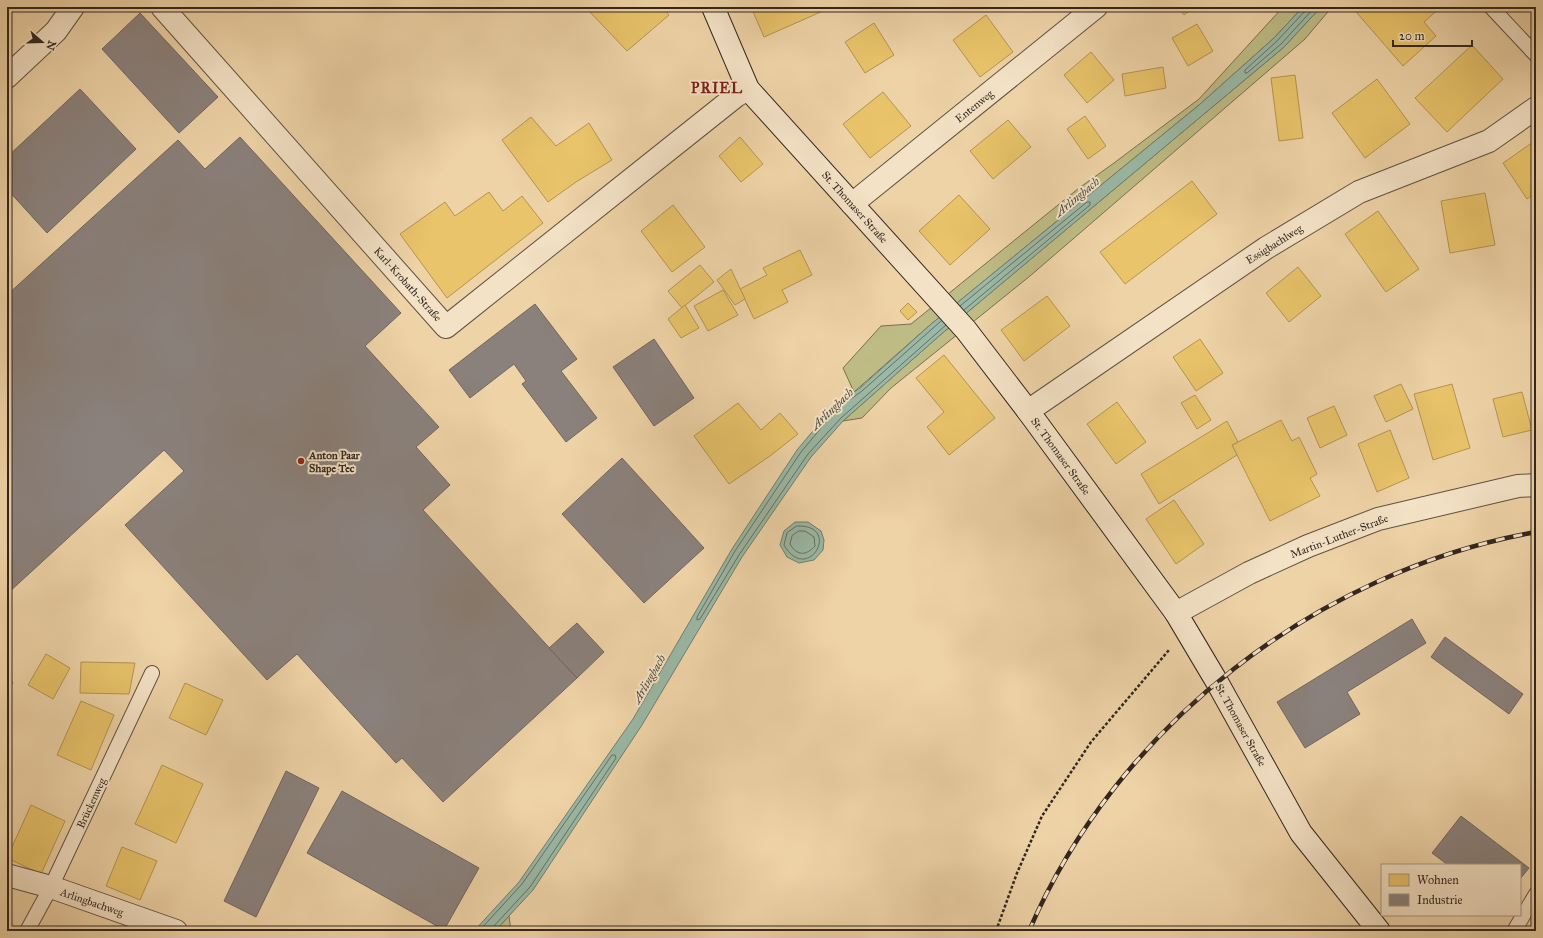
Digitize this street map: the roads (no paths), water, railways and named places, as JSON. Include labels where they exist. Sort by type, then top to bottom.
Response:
[{"type":"street","points":[[7,77],[56,31],[73,7]]},
{"type":"street","name":"Karl-Krobath-Straße","points":[[162,7],[446,327],[736,96],[748,89]]},
{"type":"street","name":"St. Thomaser Straße","points":[[713,7],[748,89],[966,330],[1028,411],[1176,613],[1217,682],[1301,833],[1379,931]]},
{"type":"street","name":"Entenweg","points":[[852,204],[1096,7]]},
{"type":"street","name":"Essigbachlweg","points":[[1028,411],[1266,248],[1359,192],[1489,141],[1536,108]]},
{"type":"street","name":"Martin-Luther-Straße","points":[[1176,613],[1256,570],[1308,546],[1378,518],[1518,486],[1536,484]]},
{"type":"street","name":"Arlingbachweg","points":[[7,875],[51,887],[176,931]]},
{"type":"lane","points":[[1491,7],[1536,55]]},
{"type":"lane","name":"Brückenweg","points":[[27,931],[51,887],[152,673]]},
{"type":"lane","points":[[1514,931],[1536,894]]},
{"type":"water","name":"Arlingbach","points":[[1303,7],[1321,7],[1284,47],[939,336],[843,421],[811,457],[742,557],[642,725],[533,890],[495,931],[474,931],[519,882],[633,719],[732,549],[797,450],[834,406],[860,388],[930,325],[1199,105],[1274,38]]},
{"type":"water","points":[[795,522],[808,522],[821,531],[824,540],[823,550],[814,560],[799,563],[787,557],[780,545],[784,531]]},
{"type":"railway","points":[[1029,931],[1067,857],[1115,788],[1170,725],[1233,669],[1303,621],[1377,582],[1455,552],[1536,532]]},
{"type":"place","name":"Anton Paar Shape Tec","points":[[301,461]]},
{"type":"district","name":"PRIEL","points":[[717,88]]}]
